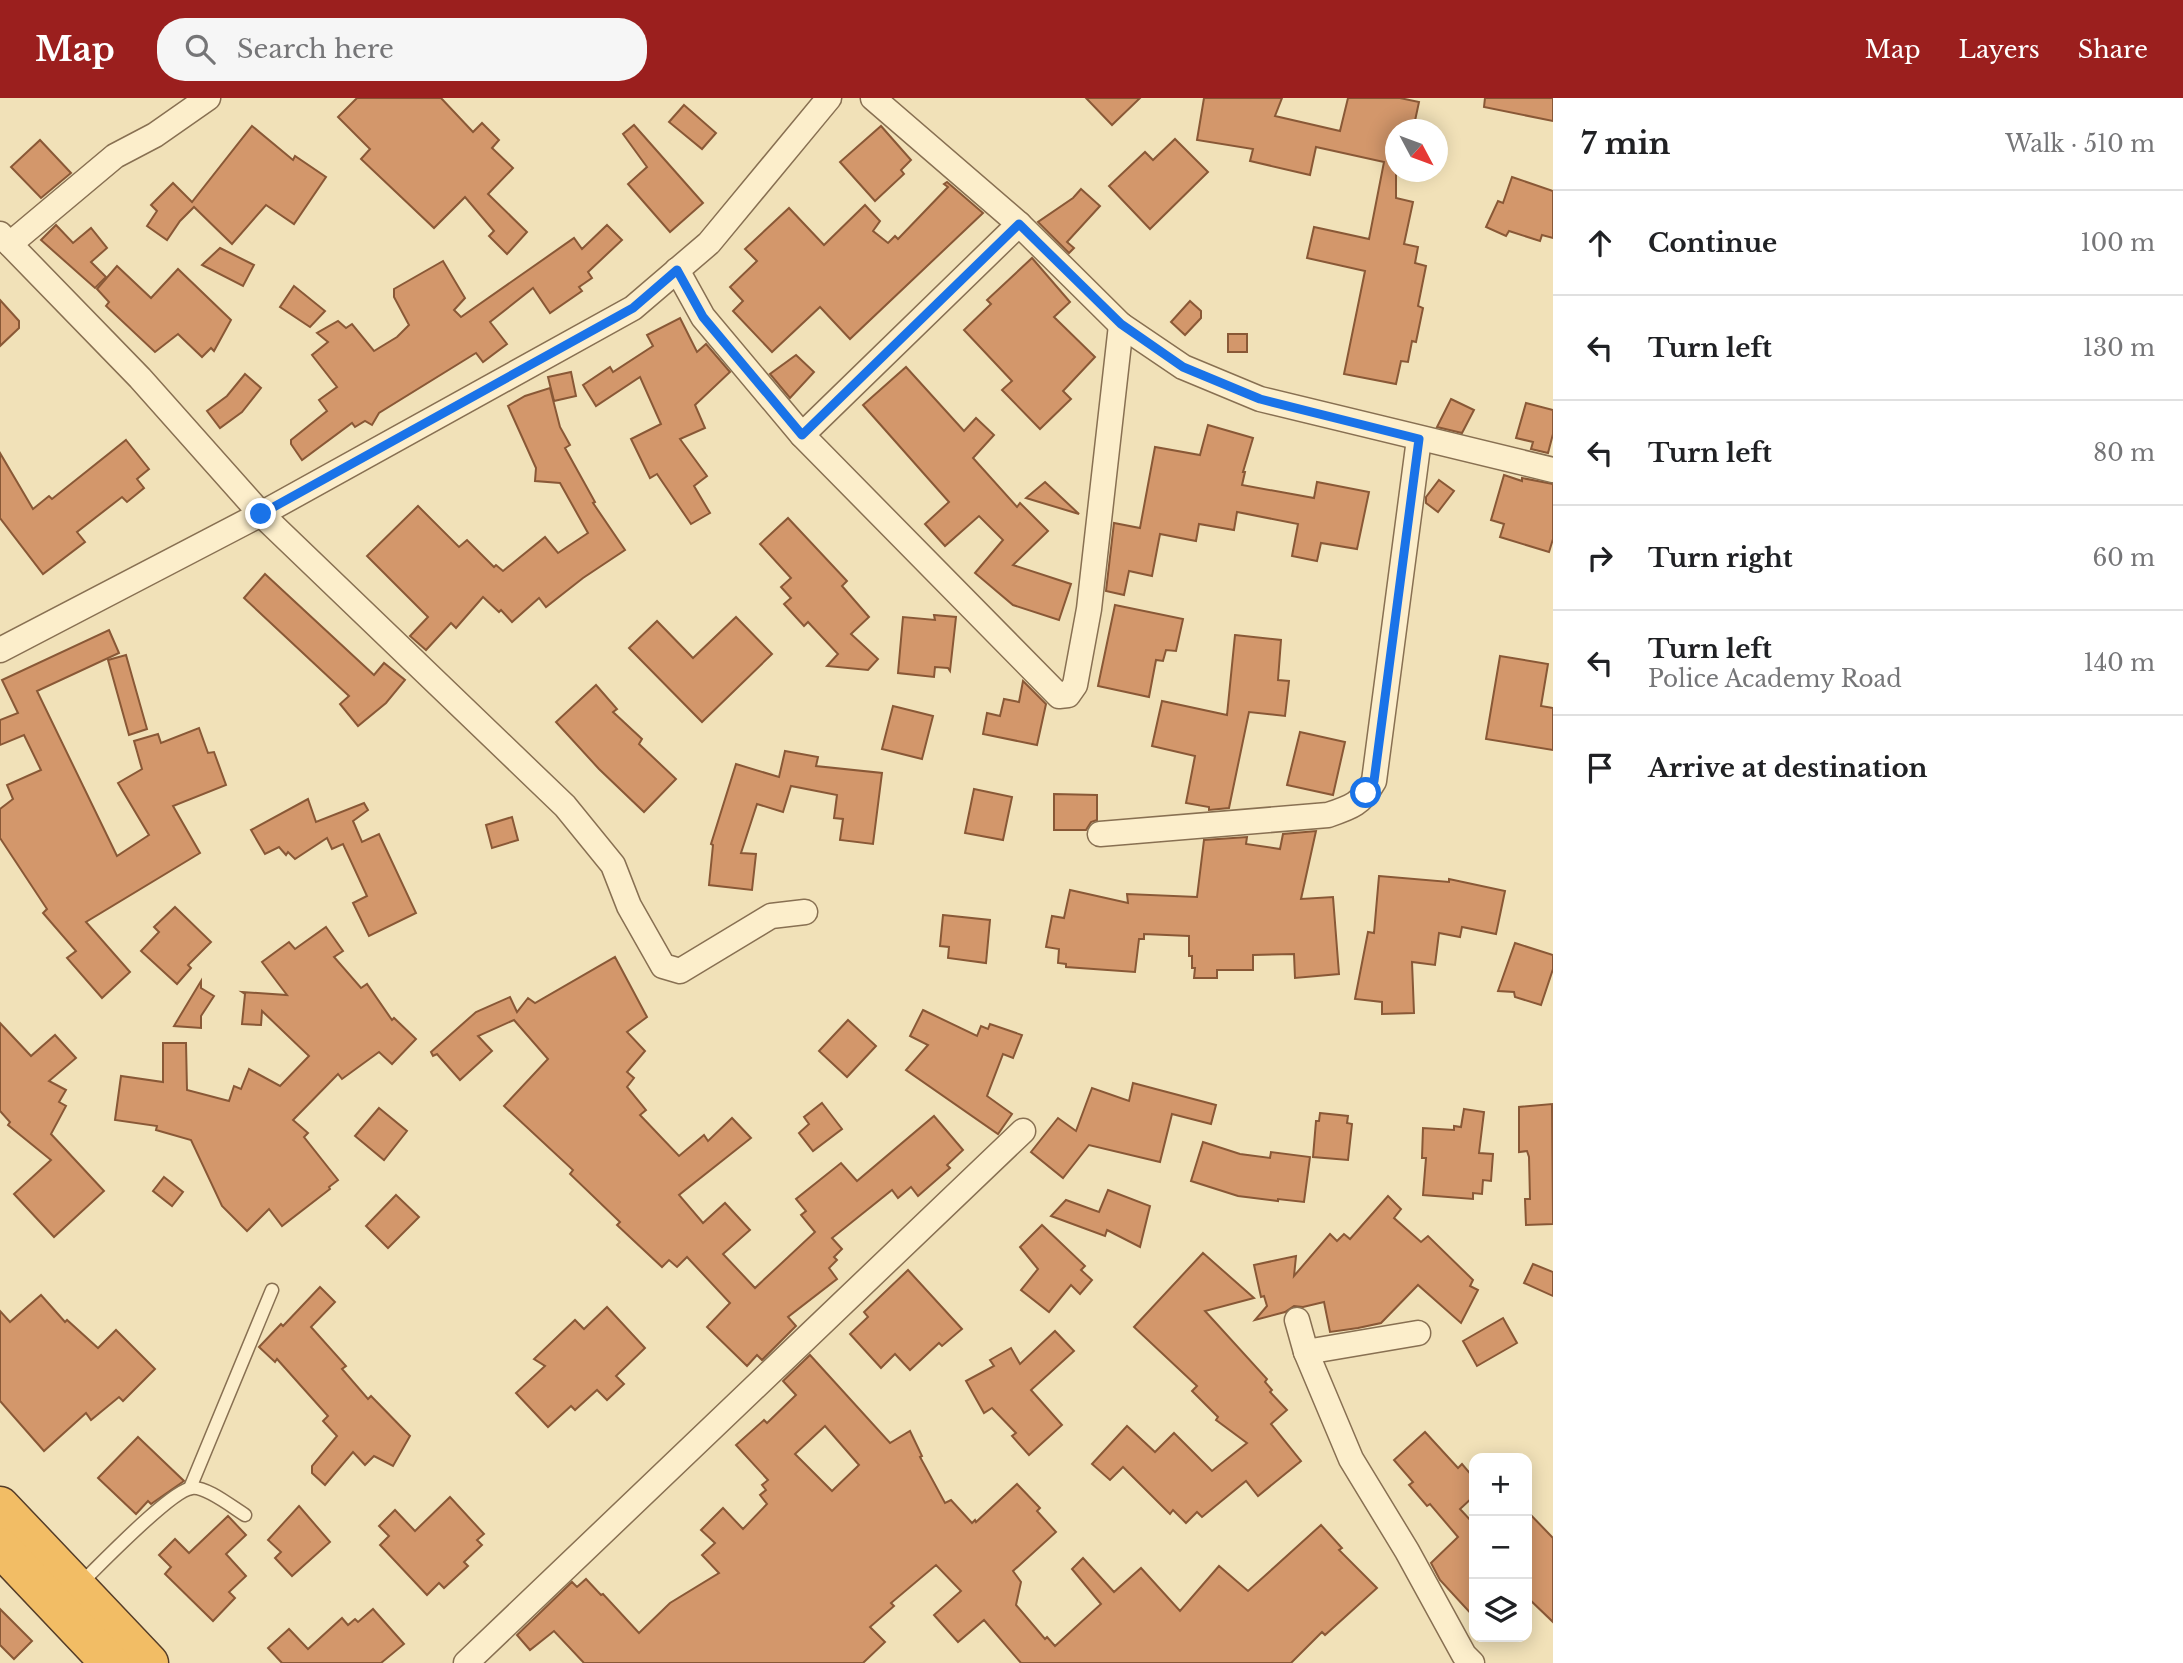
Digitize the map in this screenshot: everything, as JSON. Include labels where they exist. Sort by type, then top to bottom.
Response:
[{"type":"highway","points":[[0,1506],[149,1663]]},
{"type":"highway","points":[[0,1547],[110,1663]]},
{"type":"street","points":[[208,98],[155,135],[115,156],[5,239],[140,378],[261,514],[565,806],[613,865],[629,906],[663,966],[680,971],[771,916],[805,912]]},
{"type":"street","points":[[0,650],[261,514],[633,308],[709,243],[829,98]]},
{"type":"street","points":[[873,98],[1019,224],[1121,324],[1183,367],[1260,399],[1553,470]]},
{"type":"street","points":[[802,435],[1019,224]]},
{"type":"street","points":[[677,270],[703,317],[802,435],[1059,696],[1068,695],[1074,685],[1089,609],[1121,324]]},
{"type":"street","points":[[1100,834],[1328,815],[1353,807],[1366,793],[1374,781],[1419,439]]},
{"type":"street","points":[[466,1663],[1023,1131]]},
{"type":"street","points":[[1297,1320],[1306,1352],[1351,1459],[1407,1551],[1464,1655],[1472,1663]]},
{"type":"street","points":[[1306,1352],[1418,1333]]},
{"type":"lane","points":[[190,1488],[272,1290]]},
{"type":"lane","points":[[77,1587],[172,1497],[190,1488],[203,1489],[245,1515]]},
{"type":"building","points":[[357,98],[441,98],[473,132],[482,123],[499,140],[492,148],[513,168],[488,194],[527,232],[507,254],[489,236],[494,231],[465,197],[434,228],[361,159],[370,149],[338,117]]},
{"type":"building","points":[[1086,98],[1140,98],[1112,125]]},
{"type":"building","points":[[1204,98],[1282,98],[1275,116],[1340,131],[1348,98],[1400,98],[1419,102],[1415,119],[1385,119],[1385,182],[1396,182],[1396,198],[1413,202],[1404,244],[1418,247],[1415,263],[1426,266],[1418,306],[1423,308],[1416,342],[1412,341],[1408,362],[1401,361],[1396,384],[1344,374],[1365,271],[1307,258],[1314,227],[1369,239],[1384,162],[1316,147],[1310,175],[1250,161],[1253,149],[1197,140]]},
{"type":"building","points":[[1485,98],[1553,98],[1553,121],[1484,107]]},
{"type":"building","points":[[684,105],[716,133],[702,149],[669,122]]},
{"type":"building","points":[[634,125],[703,203],[670,232],[628,184],[647,167],[623,134]]},
{"type":"building","points":[[252,126],[293,160],[295,156],[326,177],[294,224],[266,205],[232,244],[194,207],[167,240],[147,226],[157,211],[151,205],[173,183],[192,202]]},
{"type":"building","points":[[881,126],[911,160],[901,170],[904,174],[875,201],[840,162]]},
{"type":"building","points":[[1175,139],[1208,172],[1150,229],[1109,186],[1145,152],[1153,160]]},
{"type":"building","points":[[40,140],[71,173],[41,198],[11,167]]},
{"type":"building","points":[[1512,177],[1553,191],[1553,238],[1542,235],[1540,241],[1509,231],[1506,236],[1486,227],[1498,201],[1503,203]]},
{"type":"building","points":[[947,182],[983,213],[850,339],[820,307],[772,352],[733,311],[743,301],[730,287],[757,261],[745,249],[789,208],[824,245],[865,205],[880,221],[873,231],[888,243],[895,236],[898,239],[948,187],[944,184]]},
{"type":"building","points":[[1081,189],[1100,206],[1067,242],[1074,248],[1069,253],[1038,222],[1073,198]]},
{"type":"building","points":[[56,225],[73,243],[91,228],[107,248],[91,262],[106,277],[95,288],[41,240]]},
{"type":"building","points":[[607,225],[622,240],[588,272],[592,278],[579,287],[582,291],[550,313],[533,288],[490,322],[507,344],[483,362],[476,353],[379,413],[372,425],[365,421],[355,427],[352,423],[302,460],[291,440],[327,411],[319,400],[337,387],[312,355],[328,342],[317,333],[338,321],[346,328],[352,324],[374,351],[397,337],[409,325],[394,297],[394,289],[443,261],[465,298],[454,310],[461,317],[574,238],[582,249]]},
{"type":"building","points":[[220,248],[254,265],[243,286],[202,265]]},
{"type":"building","points":[[1032,258],[1070,302],[1054,317],[1095,357],[1063,391],[1071,399],[1040,429],[1002,390],[1012,381],[964,330],[991,304],[987,300]]},
{"type":"building","points":[[117,266],[151,298],[178,269],[231,320],[214,351],[211,348],[202,357],[178,334],[155,352],[106,306],[109,302],[97,289]]},
{"type":"building","points":[[294,286],[325,311],[310,327],[280,307]]},
{"type":"building","points":[[0,300],[19,321],[19,328],[0,346]]},
{"type":"building","points":[[1190,301],[1201,311],[1201,318],[1185,335],[1171,322]]},
{"type":"building","points":[[680,318],[697,352],[706,344],[730,372],[695,405],[705,428],[680,439],[707,476],[694,486],[710,513],[691,524],[657,474],[650,478],[631,439],[661,424],[640,377],[596,406],[583,385],[610,367],[613,372],[653,346],[647,335]]},
{"type":"building","points":[[1228,334],[1247,334],[1247,352],[1228,352]]},
{"type":"building","points":[[796,355],[814,372],[790,398],[770,374]]},
{"type":"building","points":[[906,367],[964,431],[976,418],[994,435],[973,458],[1017,507],[1020,503],[1048,531],[1013,565],[1071,584],[1059,620],[1013,605],[975,573],[1003,540],[979,516],[945,546],[925,524],[949,502],[863,405]]},
{"type":"building","points":[[571,372],[576,396],[554,401],[548,377]]},
{"type":"building","points":[[245,374],[261,388],[242,412],[220,428],[207,411],[227,396]]},
{"type":"building","points":[[550,388],[560,427],[570,445],[565,448],[595,502],[593,503],[625,550],[546,607],[539,598],[512,622],[483,597],[456,628],[451,623],[426,650],[410,636],[428,617],[367,556],[418,506],[459,547],[467,540],[494,567],[496,565],[503,571],[545,537],[558,553],[588,533],[560,483],[535,481],[536,468],[508,406],[525,396]]},
{"type":"building","points":[[1451,399],[1474,410],[1462,433],[1437,427]]},
{"type":"building","points":[[1526,403],[1553,410],[1553,434],[1548,453],[1531,449],[1533,442],[1516,438]]},
{"type":"building","points":[[1208,425],[1253,438],[1242,485],[1314,498],[1317,482],[1369,492],[1357,549],[1321,543],[1317,561],[1292,556],[1298,524],[1237,512],[1234,530],[1199,524],[1196,541],[1160,534],[1152,576],[1129,571],[1124,595],[1106,591],[1114,523],[1140,528],[1155,447],[1200,455]]},
{"type":"building","points":[[126,440],[149,469],[137,479],[144,488],[127,502],[122,497],[77,532],[85,542],[43,574],[0,518],[0,453],[33,509],[49,496],[52,499]]},
{"type":"building","points":[[1504,475],[1522,481],[1522,478],[1553,484],[1553,539],[1549,552],[1500,537],[1504,524],[1491,520]]},
{"type":"building","points":[[1439,480],[1454,491],[1438,512],[1426,503],[1426,497]]},
{"type":"building","points":[[1045,482],[1079,514],[1026,498]]},
{"type":"building","points":[[788,518],[847,581],[842,586],[869,617],[851,634],[878,659],[868,670],[827,666],[838,654],[808,622],[804,626],[784,604],[791,598],[781,587],[791,578],[760,544]]},
{"type":"building","points":[[265,574],[374,675],[384,663],[405,680],[386,703],[358,726],[340,704],[349,696],[244,598]]},
{"type":"building","points":[[1115,605],[1183,619],[1176,651],[1166,650],[1163,661],[1156,660],[1149,697],[1098,686]]},
{"type":"building","points":[[934,615],[956,617],[950,671],[948,668],[935,667],[934,677],[898,673],[903,617],[935,620]]},
{"type":"building","points":[[736,617],[772,654],[702,722],[629,648],[657,621],[693,658]]},
{"type":"building","points":[[109,630],[119,653],[37,691],[117,856],[149,835],[118,783],[142,769],[134,741],[158,734],[161,743],[199,728],[208,753],[214,752],[226,785],[173,806],[200,853],[86,922],[130,972],[102,998],[67,958],[76,951],[43,913],[47,909],[0,838],[0,809],[13,799],[7,785],[41,770],[24,735],[0,745],[0,720],[18,713],[2,680]]},
{"type":"building","points":[[1235,635],[1281,640],[1278,680],[1289,681],[1285,716],[1249,712],[1229,808],[1209,810],[1209,807],[1186,803],[1195,756],[1152,746],[1162,701],[1227,715]]},
{"type":"building","points":[[126,655],[147,729],[129,735],[108,660]]},
{"type":"building","points":[[1500,656],[1548,664],[1541,706],[1553,708],[1553,750],[1486,739]]},
{"type":"building","points":[[1023,681],[1046,704],[1037,745],[983,734],[987,713],[1000,716],[1004,699],[1019,702]]},
{"type":"building","points":[[596,685],[617,709],[613,712],[642,739],[639,744],[676,779],[644,812],[599,769],[556,722]]},
{"type":"building","points":[[893,706],[933,716],[922,759],[882,749]]},
{"type":"building","points":[[1300,732],[1345,742],[1333,795],[1287,785]]},
{"type":"building","points":[[785,751],[818,757],[816,766],[882,773],[873,844],[840,840],[843,819],[834,818],[837,795],[791,786],[783,812],[757,804],[741,853],[756,854],[752,890],[709,885],[711,844],[736,764],[779,777]]},
{"type":"building","points":[[974,789],[1012,797],[1003,840],[965,833]]},
{"type":"building","points":[[1054,794],[1097,795],[1097,820],[1091,822],[1086,830],[1054,830]]},
{"type":"building","points":[[308,799],[316,822],[364,803],[368,810],[353,821],[362,842],[379,834],[416,913],[369,936],[353,903],[367,896],[343,844],[332,849],[327,838],[295,859],[288,852],[286,855],[279,847],[265,854],[251,830]]},
{"type":"building","points":[[512,817],[518,840],[492,848],[486,825]]},
{"type":"building","points":[[1316,831],[1301,899],[1333,897],[1339,974],[1295,978],[1294,954],[1253,955],[1253,970],[1217,970],[1217,978],[1194,978],[1195,968],[1192,968],[1192,956],[1189,956],[1189,936],[1144,934],[1144,939],[1139,939],[1135,972],[1066,967],[1066,964],[1058,963],[1059,949],[1046,947],[1052,916],[1064,918],[1070,890],[1128,903],[1127,894],[1197,897],[1204,840],[1247,837],[1246,844],[1280,849],[1283,834]]},
{"type":"building","points":[[1379,876],[1449,882],[1449,879],[1505,891],[1496,934],[1462,927],[1460,937],[1439,933],[1435,965],[1412,962],[1414,1013],[1382,1014],[1382,1002],[1355,999],[1368,932],[1374,933]]},
{"type":"building","points":[[175,907],[211,942],[188,965],[191,968],[177,984],[141,951],[159,932],[154,927]]},
{"type":"building","points":[[943,915],[990,920],[986,963],[948,958],[949,947],[940,946]]},
{"type":"building","points":[[326,927],[343,951],[334,957],[361,988],[367,984],[392,1020],[394,1018],[416,1039],[392,1064],[379,1052],[342,1079],[338,1074],[293,1120],[308,1133],[304,1137],[338,1180],[282,1226],[269,1209],[247,1231],[222,1206],[191,1140],[156,1130],[157,1126],[115,1120],[121,1076],[163,1082],[163,1043],[186,1043],[187,1090],[229,1101],[234,1086],[241,1089],[249,1069],[280,1086],[309,1056],[262,1011],[261,1025],[242,1024],[245,994],[242,992],[287,995],[262,962],[289,942],[295,949]]},
{"type":"building","points":[[1515,943],[1553,955],[1553,969],[1541,1005],[1515,997],[1514,992],[1498,991]]},
{"type":"building","points":[[615,957],[647,1017],[627,1032],[645,1051],[627,1072],[634,1078],[627,1087],[646,1110],[640,1115],[679,1156],[704,1135],[708,1141],[732,1118],[751,1138],[679,1195],[703,1223],[725,1203],[750,1230],[723,1254],[755,1288],[815,1232],[801,1215],[806,1211],[796,1199],[841,1163],[857,1181],[934,1116],[963,1150],[947,1165],[950,1168],[918,1196],[911,1187],[898,1198],[892,1190],[832,1238],[842,1249],[829,1268],[837,1279],[788,1317],[796,1326],[762,1360],[757,1355],[747,1366],[707,1327],[730,1303],[687,1257],[677,1267],[669,1260],[662,1267],[617,1225],[620,1222],[570,1174],[573,1170],[504,1106],[548,1059],[514,1020],[478,1036],[492,1051],[460,1080],[437,1054],[433,1056],[431,1052],[476,1012],[510,997],[517,1012],[528,998],[535,1003]]},
{"type":"building","points":[[201,981],[201,988],[214,996],[201,1016],[201,1028],[174,1026]]},
{"type":"building","points":[[923,1010],[977,1036],[981,1026],[988,1029],[990,1024],[1022,1035],[1013,1058],[1003,1054],[987,1096],[1012,1114],[998,1134],[906,1070],[928,1045],[910,1036]]},
{"type":"building","points":[[848,1020],[876,1046],[847,1077],[819,1051]]},
{"type":"building","points":[[0,1023],[31,1056],[55,1035],[76,1058],[49,1081],[66,1090],[59,1102],[66,1106],[51,1134],[104,1191],[54,1237],[14,1194],[51,1160],[8,1125],[10,1122],[0,1111]]},
{"type":"building","points":[[1133,1083],[1216,1105],[1211,1124],[1172,1114],[1160,1162],[1089,1145],[1063,1178],[1031,1152],[1058,1118],[1076,1131],[1092,1088],[1129,1101]]},
{"type":"building","points":[[822,1103],[842,1129],[813,1151],[799,1133],[809,1124],[804,1117]]},
{"type":"building","points":[[1552,1104],[1553,1224],[1526,1225],[1525,1199],[1530,1199],[1529,1157],[1527,1151],[1519,1152],[1519,1107]]},
{"type":"building","points":[[379,1108],[407,1131],[384,1160],[355,1136]]},
{"type":"building","points":[[1464,1109],[1484,1112],[1479,1153],[1493,1154],[1491,1181],[1483,1180],[1482,1194],[1473,1193],[1473,1199],[1423,1195],[1426,1158],[1422,1158],[1423,1128],[1454,1130],[1454,1126],[1461,1127]]},
{"type":"building","points":[[1320,1113],[1348,1116],[1347,1123],[1352,1124],[1348,1160],[1313,1157],[1316,1121],[1319,1121]]},
{"type":"building","points":[[1203,1142],[1240,1154],[1270,1158],[1271,1152],[1310,1157],[1304,1202],[1238,1196],[1191,1181]]},
{"type":"building","points":[[164,1177],[183,1192],[172,1206],[153,1191]]},
{"type":"building","points":[[1108,1190],[1150,1206],[1140,1247],[1107,1230],[1105,1236],[1051,1216],[1066,1200],[1099,1212]]},
{"type":"building","points":[[396,1195],[419,1217],[388,1248],[366,1226]]},
{"type":"building","points":[[1388,1196],[1401,1209],[1394,1218],[1421,1242],[1428,1236],[1473,1280],[1470,1286],[1478,1290],[1461,1323],[1418,1285],[1381,1323],[1358,1328],[1330,1332],[1324,1302],[1303,1307],[1294,1306],[1285,1312],[1255,1320],[1267,1306],[1264,1296],[1261,1297],[1254,1265],[1296,1256],[1294,1276],[1330,1234],[1337,1241],[1344,1234],[1350,1239]]},
{"type":"building","points":[[1042,1225],[1085,1266],[1081,1270],[1092,1280],[1080,1294],[1071,1285],[1049,1312],[1021,1290],[1038,1269],[1020,1247]]},
{"type":"building","points":[[1203,1253],[1254,1298],[1205,1311],[1267,1379],[1265,1382],[1272,1390],[1270,1392],[1287,1410],[1271,1424],[1301,1461],[1258,1496],[1246,1481],[1202,1517],[1197,1512],[1186,1523],[1173,1510],[1170,1514],[1123,1467],[1110,1480],[1092,1464],[1127,1426],[1155,1452],[1174,1433],[1212,1471],[1247,1443],[1216,1420],[1218,1417],[1192,1391],[1197,1386],[1134,1327]]},
{"type":"building","points":[[1533,1264],[1553,1272],[1553,1296],[1524,1283]]},
{"type":"building","points":[[908,1270],[962,1329],[942,1346],[939,1343],[910,1370],[895,1354],[881,1368],[850,1334],[868,1317],[864,1312]]},
{"type":"building","points":[[320,1287],[335,1302],[311,1327],[346,1366],[342,1369],[368,1399],[371,1396],[410,1436],[393,1466],[374,1456],[365,1465],[353,1452],[325,1485],[312,1473],[312,1466],[337,1436],[323,1421],[328,1416],[277,1359],[275,1362],[259,1347]]},
{"type":"building","points":[[41,1295],[65,1322],[67,1320],[98,1348],[116,1330],[155,1369],[123,1401],[119,1397],[91,1420],[86,1413],[44,1451],[0,1401],[0,1311],[10,1322]]},
{"type":"building","points":[[607,1307],[645,1348],[616,1376],[624,1384],[607,1400],[597,1390],[575,1410],[571,1406],[548,1427],[516,1393],[545,1366],[534,1359],[575,1320],[584,1329]]},
{"type":"building","points":[[1503,1318],[1517,1343],[1477,1366],[1463,1341]]},
{"type":"building","points":[[1055,1331],[1074,1351],[1031,1390],[1062,1425],[1029,1455],[1012,1436],[1016,1433],[992,1408],[984,1413],[966,1381],[994,1366],[990,1360],[1011,1348],[1020,1364]]},
{"type":"building","points":[[810,1355],[890,1443],[910,1431],[922,1456],[920,1457],[945,1503],[951,1500],[972,1523],[1017,1484],[1040,1508],[1037,1511],[1056,1532],[1013,1571],[1021,1582],[1016,1605],[1045,1639],[1047,1637],[1055,1646],[1101,1604],[1072,1569],[1083,1558],[1114,1592],[1141,1568],[1180,1611],[1219,1566],[1248,1591],[1321,1525],[1342,1548],[1339,1550],[1377,1588],[1325,1635],[1322,1632],[1291,1663],[1021,1663],[984,1620],[958,1642],[934,1615],[961,1591],[936,1565],[891,1603],[894,1606],[870,1627],[885,1642],[863,1663],[584,1663],[554,1631],[530,1650],[517,1635],[572,1582],[577,1587],[586,1579],[639,1633],[670,1603],[719,1573],[702,1555],[715,1543],[701,1530],[723,1508],[743,1529],[767,1504],[760,1495],[766,1490],[762,1485],[768,1480],[736,1445],[764,1420],[767,1423],[796,1395],[783,1381]],"holes":[[[825,1426],[859,1465],[832,1491],[795,1454]]]},
{"type":"building","points":[[1425,1432],[1458,1468],[1462,1464],[1469,1472],[1469,1501],[1460,1509],[1469,1519],[1469,1612],[1440,1580],[1431,1563],[1458,1537],[1430,1504],[1427,1506],[1409,1485],[1413,1482],[1394,1460]]},
{"type":"building","points":[[138,1437],[184,1481],[151,1504],[148,1501],[136,1514],[98,1478]]},
{"type":"building","points":[[450,1497],[484,1534],[477,1540],[482,1545],[464,1562],[468,1566],[444,1588],[439,1583],[427,1595],[380,1545],[389,1536],[379,1526],[395,1510],[415,1531]]},
{"type":"building","points":[[299,1506],[330,1542],[292,1576],[275,1558],[281,1552],[268,1540]]},
{"type":"building","points":[[228,1516],[246,1535],[226,1554],[246,1576],[229,1592],[235,1598],[213,1621],[165,1574],[171,1567],[159,1555],[175,1539],[189,1553]]},
{"type":"building","points":[[1532,1516],[1553,1538],[1553,1622],[1532,1602]]},
{"type":"building","points":[[0,1609],[32,1641],[14,1659],[0,1645]]},
{"type":"building","points":[[373,1609],[404,1644],[381,1663],[282,1663],[268,1648],[289,1629],[308,1649],[342,1618],[348,1625],[355,1619],[358,1622]]},
{"type":"route","points":[[261,514],[633,308],[677,270],[703,317],[802,435],[1019,224],[1121,324],[1183,367],[1260,399],[1419,439],[1374,781],[1366,793]]}]
